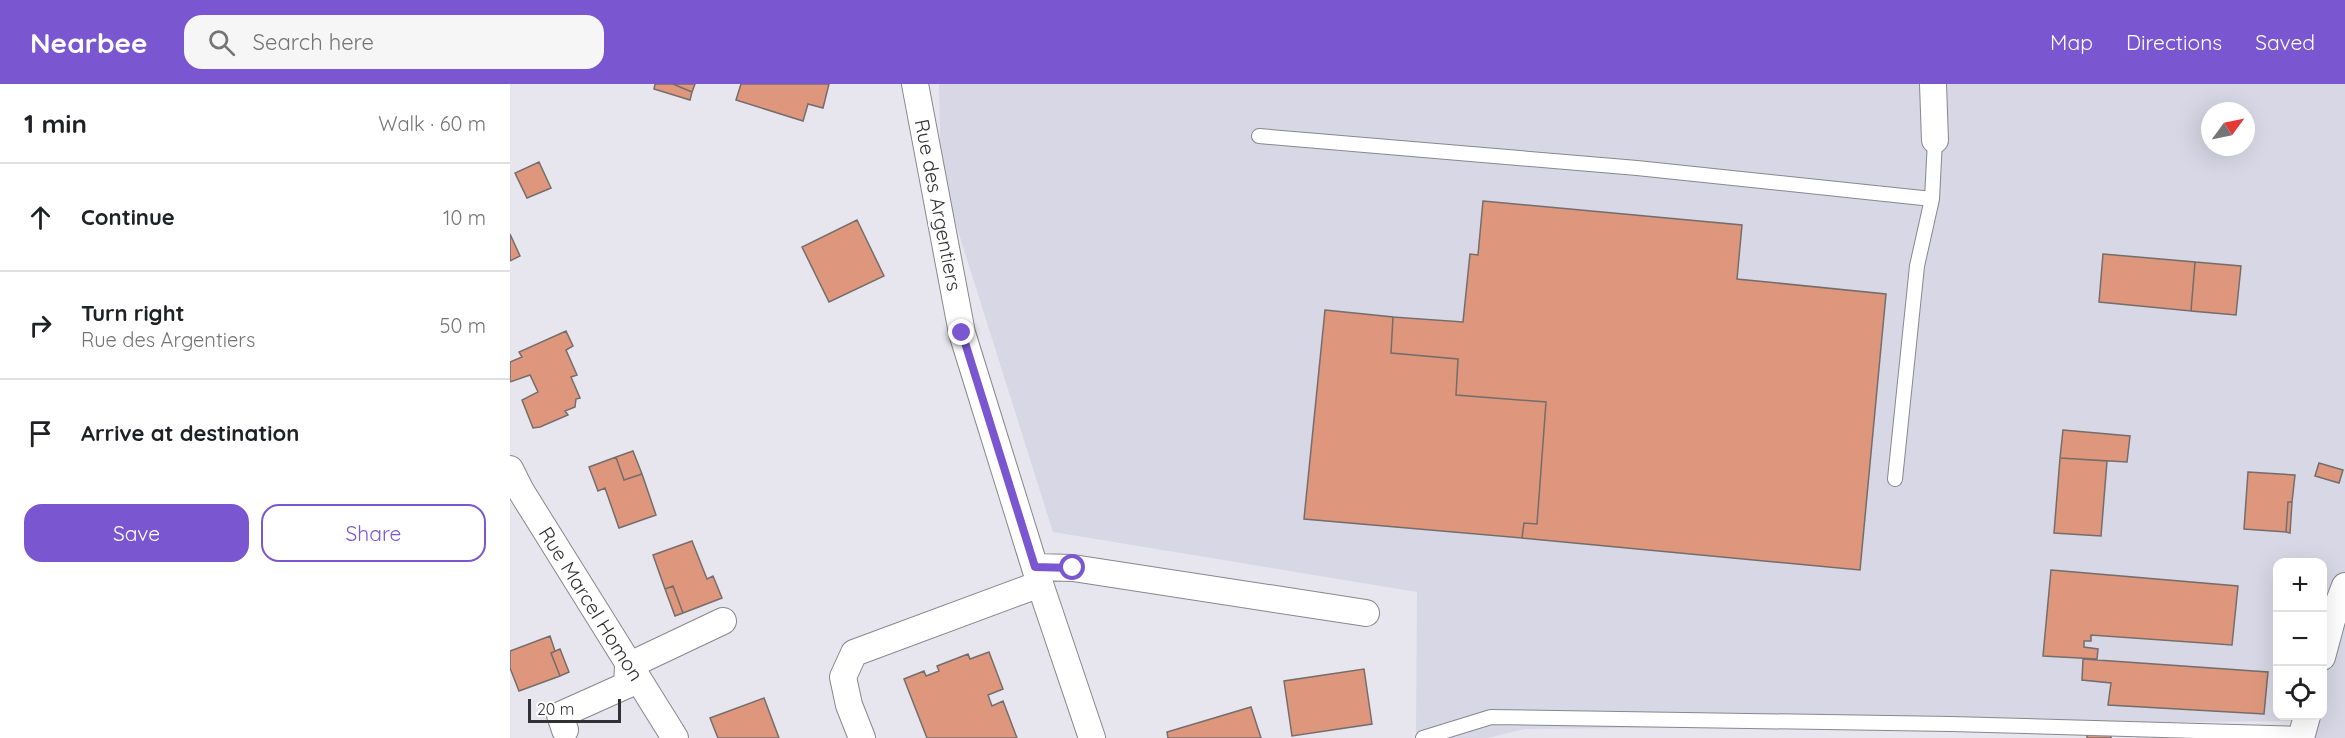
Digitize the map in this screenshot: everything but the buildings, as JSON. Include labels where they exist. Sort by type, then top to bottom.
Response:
[{"type":"street","name":"Rue des Argentiers","points":[[915,84],[962,333],[1092,738]]},
{"type":"street","points":[[1934,84],[1935,140]]},
{"type":"street","name":"Rue Marcel Homon","points":[[510,469],[521,491],[628,666],[675,738]]},
{"type":"street","points":[[862,738],[849,705],[843,677],[854,653],[1038,575],[1073,568],[1366,613]]},
{"type":"street","points":[[2327,638],[2345,585]]},
{"type":"street","points":[[565,730],[560,715],[627,685],[628,666],[723,621]]},
{"type":"lane","points":[[1260,136],[1637,168],[1932,199]]},
{"type":"lane","points":[[1894,478],[1917,266],[1932,199],[1935,140]]},
{"type":"lane","points":[[1423,738],[1491,717],[2304,729]]},
{"type":"shaded area","points":[[939,84],[2345,84],[2345,738],[2294,738],[2298,721],[1525,729],[1487,738],[1416,738],[1417,592],[1053,532],[941,177]]},
{"type":"route","points":[[962,333],[1035,567],[1073,568]]}]
